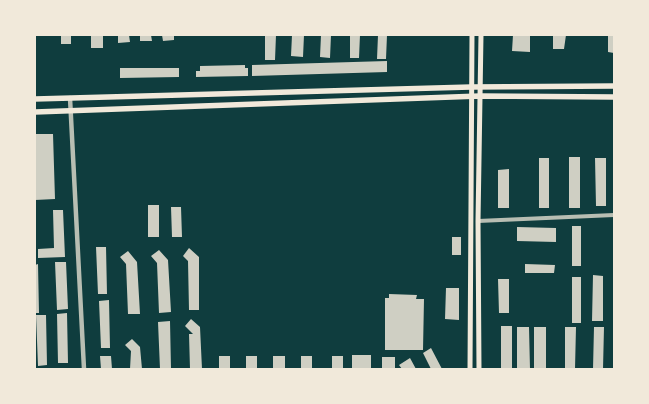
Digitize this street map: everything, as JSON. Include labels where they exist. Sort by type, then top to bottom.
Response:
[{"type":"main road","points":[[470,369],[470,87],[472,35]]},
{"type":"main road","points":[[479,369],[478,221],[481,35]]},
{"type":"main road","points":[[35,99],[480,86],[614,86]]},
{"type":"main road","points":[[35,112],[480,96],[614,97]]},
{"type":"street","points":[[70,98],[84,369]]},
{"type":"street","points":[[478,221],[614,215]]},
{"type":"building","points":[[61,35],[71,35],[71,44],[61,44]]},
{"type":"building","points":[[91,35],[103,35],[103,48],[91,48]]},
{"type":"building","points":[[118,35],[129,35],[130,42],[118,43]]},
{"type":"building","points":[[140,35],[151,35],[152,41],[140,41]]},
{"type":"building","points":[[162,35],[174,35],[174,40],[163,41]]},
{"type":"building","points":[[265,35],[276,35],[275,60],[265,60]]},
{"type":"building","points":[[292,35],[304,35],[303,57],[291,56]]},
{"type":"building","points":[[321,35],[331,35],[330,58],[320,57]]},
{"type":"building","points":[[350,35],[360,35],[359,58],[350,58]]},
{"type":"building","points":[[378,35],[387,35],[386,59],[377,59]]},
{"type":"building","points":[[513,35],[530,35],[530,52],[512,51]]},
{"type":"building","points":[[553,35],[566,35],[564,49],[553,49]]},
{"type":"building","points":[[608,35],[614,35],[614,53],[608,52]]},
{"type":"building","points":[[387,61],[387,72],[252,76],[252,65]]},
{"type":"building","points":[[245,65],[245,68],[248,68],[248,76],[196,77],[196,71],[200,71],[200,66]]},
{"type":"building","points":[[120,68],[179,68],[179,77],[120,78]]},
{"type":"building","points":[[35,134],[53,134],[55,199],[35,200]]},
{"type":"building","points":[[569,157],[580,157],[580,208],[569,208]]},
{"type":"building","points":[[539,158],[549,158],[549,208],[539,208]]},
{"type":"building","points":[[595,158],[606,158],[606,206],[596,206]]},
{"type":"building","points":[[509,169],[509,208],[498,208],[498,170]]},
{"type":"building","points":[[148,205],[159,205],[159,237],[148,237]]},
{"type":"building","points":[[171,207],[181,207],[182,237],[172,237]]},
{"type":"building","points":[[53,210],[63,210],[65,257],[38,258],[38,249],[54,248]]},
{"type":"building","points":[[572,226],[581,226],[581,266],[572,266]]},
{"type":"building","points":[[517,227],[556,228],[556,242],[517,241]]},
{"type":"building","points":[[452,237],[461,237],[461,255],[452,255]]},
{"type":"building","points":[[96,247],[106,247],[107,294],[98,294]]},
{"type":"building","points":[[189,248],[199,257],[199,310],[189,310],[188,261],[183,256]]},
{"type":"building","points":[[159,250],[168,260],[171,312],[159,313],[157,263],[151,256]]},
{"type":"building","points":[[128,251],[137,262],[140,314],[128,314],[126,264],[120,257]]},
{"type":"building","points":[[55,262],[66,262],[68,309],[57,310]]},
{"type":"building","points":[[38,264],[39,313],[35,313],[35,265]]},
{"type":"building","points":[[525,264],[555,265],[554,273],[525,273]]},
{"type":"building","points":[[593,275],[603,276],[603,321],[592,321]]},
{"type":"building","points":[[572,277],[581,277],[581,323],[572,323]]},
{"type":"building","points":[[498,279],[509,279],[509,313],[499,313]]},
{"type":"building","points":[[446,288],[459,288],[459,320],[445,319]]},
{"type":"building","points":[[389,294],[417,295],[416,299],[424,299],[423,350],[385,350],[385,298],[389,298]]},
{"type":"building","points":[[109,300],[110,348],[101,348],[99,301]]},
{"type":"building","points":[[67,313],[68,363],[58,363],[57,314]]},
{"type":"building","points":[[36,315],[46,315],[47,365],[38,366]]},
{"type":"building","points":[[191,319],[200,327],[202,369],[190,369],[189,334],[193,334],[185,326]]},
{"type":"building","points":[[170,321],[171,369],[160,369],[158,322]]},
{"type":"building","points":[[501,326],[512,326],[512,369],[501,369]]},
{"type":"building","points":[[517,327],[529,327],[530,369],[517,369]]},
{"type":"building","points":[[534,327],[546,327],[546,369],[534,369]]},
{"type":"building","points":[[565,327],[576,327],[575,369],[565,369]]},
{"type":"building","points":[[594,327],[604,327],[603,369],[593,369]]},
{"type":"building","points":[[132,339],[140,347],[142,369],[130,369],[131,351],[125,345]]},
{"type":"building","points":[[431,348],[442,369],[431,369],[423,353]]},
{"type":"building","points":[[352,355],[371,355],[371,369],[352,369]]},
{"type":"building","points":[[100,356],[111,356],[112,369],[101,369]]},
{"type":"building","points":[[219,356],[230,356],[230,369],[219,369]]},
{"type":"building","points":[[246,356],[257,356],[257,369],[246,369]]},
{"type":"building","points":[[273,356],[285,356],[285,369],[273,369]]},
{"type":"building","points":[[301,356],[312,356],[312,369],[301,369]]},
{"type":"building","points":[[332,356],[343,356],[343,369],[332,369]]},
{"type":"building","points":[[382,357],[395,357],[395,369],[382,369]]},
{"type":"building","points":[[410,358],[416,369],[402,369],[399,365]]}]
